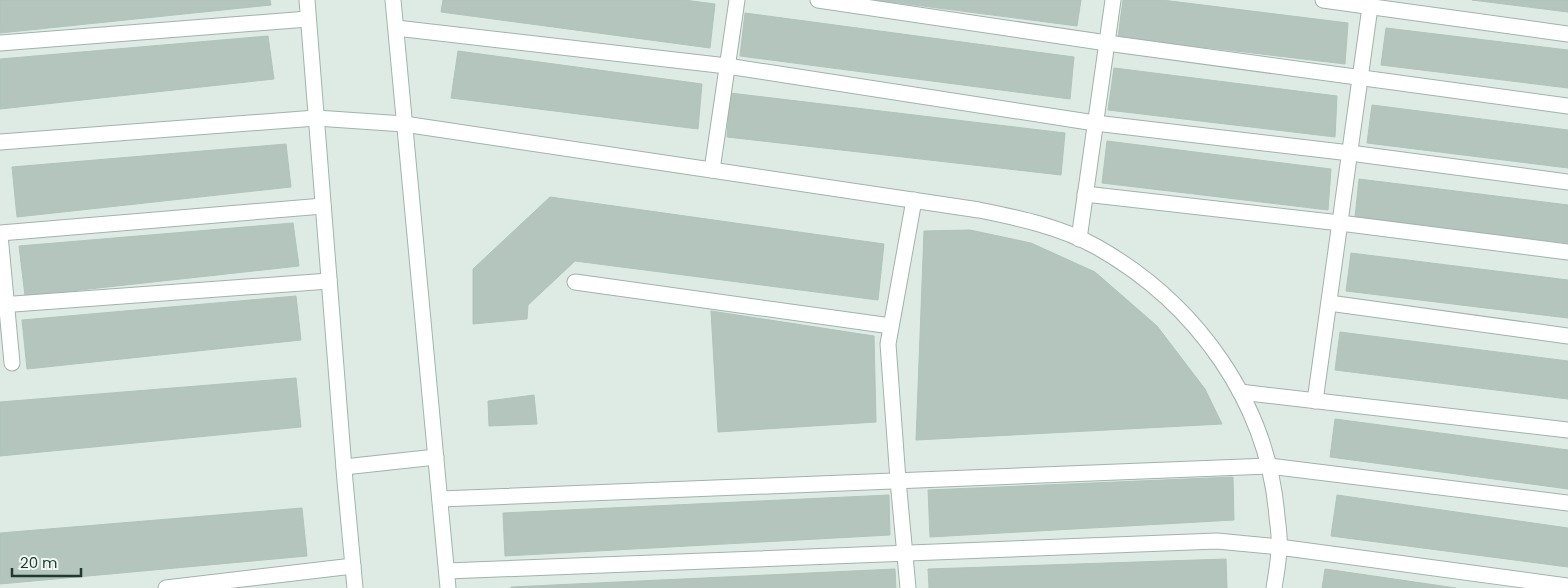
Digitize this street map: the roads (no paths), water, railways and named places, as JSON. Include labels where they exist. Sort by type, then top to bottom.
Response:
[{"type":"street","points":[[307,0],[355,588]]},
{"type":"street","points":[[393,0],[448,588]]},
{"type":"street","points":[[712,170],[737,0]]},
{"type":"street","points":[[818,0],[1107,44],[1568,106]]},
{"type":"street","points":[[1079,239],[1113,0]]},
{"type":"street","points":[[1323,0],[1568,34]]},
{"type":"street","points":[[1315,401],[1370,7]]},
{"type":"street","points":[[0,43],[308,19]]},
{"type":"street","points":[[396,28],[727,66],[1095,123],[1350,153],[1568,182]]},
{"type":"street","points":[[0,142],[316,118],[404,124],[914,200],[1020,218],[1059,230],[1096,247],[1136,271],[1181,310],[1216,352],[1233,377],[1257,429],[1269,466],[1275,496],[1279,547],[1274,588]]},
{"type":"street","points":[[1085,194],[1340,223],[1568,252]]},
{"type":"street","points":[[908,588],[888,344],[914,200]]},
{"type":"street","points":[[12,363],[3,304],[0,234],[323,206]]},
{"type":"street","points":[[3,304],[329,281]]},
{"type":"street","points":[[575,282],[891,326]]},
{"type":"street","points":[[1329,303],[1568,336]]},
{"type":"street","points":[[1240,392],[1568,430]]},
{"type":"street","points":[[344,467],[436,457]]},
{"type":"street","points":[[440,499],[1269,466],[1568,503]]},
{"type":"street","points":[[447,571],[1217,541],[1279,547],[1568,586]]},
{"type":"street","points":[[166,588],[353,566]]}]
